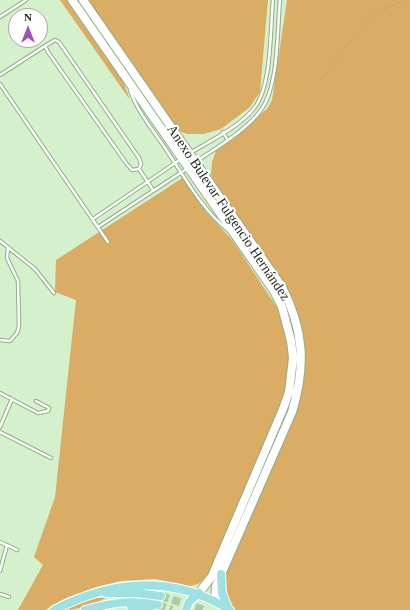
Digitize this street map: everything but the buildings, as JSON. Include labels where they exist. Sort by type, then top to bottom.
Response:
[{"type":"main road","name":"Anexo Bulevar Fulgencio Hernández","points":[[72,0],[127,81],[184,170],[238,239],[274,292],[282,307],[291,340],[292,375],[283,409],[212,576],[199,593]]},
{"type":"main road","name":"Anexo Bulevar Fulgencio Hernández","points":[[83,0],[282,287],[296,321],[302,358],[300,382],[292,412],[216,586],[215,600]]},
{"type":"main road","points":[[221,574],[222,593],[230,610]]},
{"type":"main road","points":[[54,610],[93,593],[116,587],[145,585],[165,586],[199,593],[215,600],[230,610]]},
{"type":"main road","points":[[93,593],[127,593],[161,596]]},
{"type":"main road","points":[[186,610],[189,602],[199,593]]},
{"type":"main road","points":[[215,600],[217,610]]},
{"type":"main road","points":[[87,610],[117,602],[139,602],[158,605]]},
{"type":"main road","points":[[87,610],[126,606],[150,610]]},
{"type":"lane","points":[[0,17],[26,0]]},
{"type":"lane","points":[[93,219],[223,132],[255,107],[264,87],[273,0]]},
{"type":"lane","points":[[98,227],[184,170],[250,122],[261,110],[267,99],[274,75],[280,0]]},
{"type":"lane","points":[[48,44],[55,40],[59,42],[140,158],[141,164],[139,169]]},
{"type":"lane","points":[[0,75],[42,48]]},
{"type":"lane","points":[[46,48],[126,163],[132,170],[139,169]]},
{"type":"lane","points":[[0,84],[108,242]]},
{"type":"lane","points":[[223,132],[227,139]]},
{"type":"lane","points":[[139,169],[153,190]]},
{"type":"lane","points":[[0,241],[35,269],[54,293]]},
{"type":"lane","points":[[0,340],[10,341],[17,333],[19,326],[18,282],[7,258],[8,248]]},
{"type":"lane","points":[[0,393],[38,413],[48,411],[49,408],[36,401]]},
{"type":"lane","points":[[0,427],[12,399]]},
{"type":"lane","points":[[0,432],[51,458]]},
{"type":"lane","points":[[0,542],[18,550]]},
{"type":"lane","points":[[0,571],[7,545]]},
{"type":"lane","points":[[0,594],[9,597]]},
{"type":"path","points":[[321,80],[354,36],[379,11],[405,0]]},
{"type":"shaded area","points":[[60,0],[69,0],[122,78],[130,100]]},
{"type":"shaded area","points":[[87,0],[268,0],[260,92],[249,108],[221,129],[204,134],[187,134],[177,130]]},
{"type":"shaded area","points":[[287,0],[410,0],[410,610],[235,610],[228,604],[222,584],[277,455],[304,358],[302,326],[286,289],[226,200],[211,175],[212,162],[217,148],[267,109],[272,100]]},
{"type":"shaded area","points":[[184,177],[206,212],[233,241],[278,309],[286,332],[290,354],[289,378],[282,402],[208,577],[198,584],[190,586],[155,579],[121,581],[96,587],[66,598],[45,610],[18,610],[43,565],[34,557],[55,497],[76,300],[55,292],[56,260]]},
{"type":"shaded area","points":[[90,598],[106,598],[84,607],[61,610]]},
{"type":"tunnel","points":[[161,596],[204,610]]},
{"type":"tunnel","points":[[158,605],[172,610]]}]
